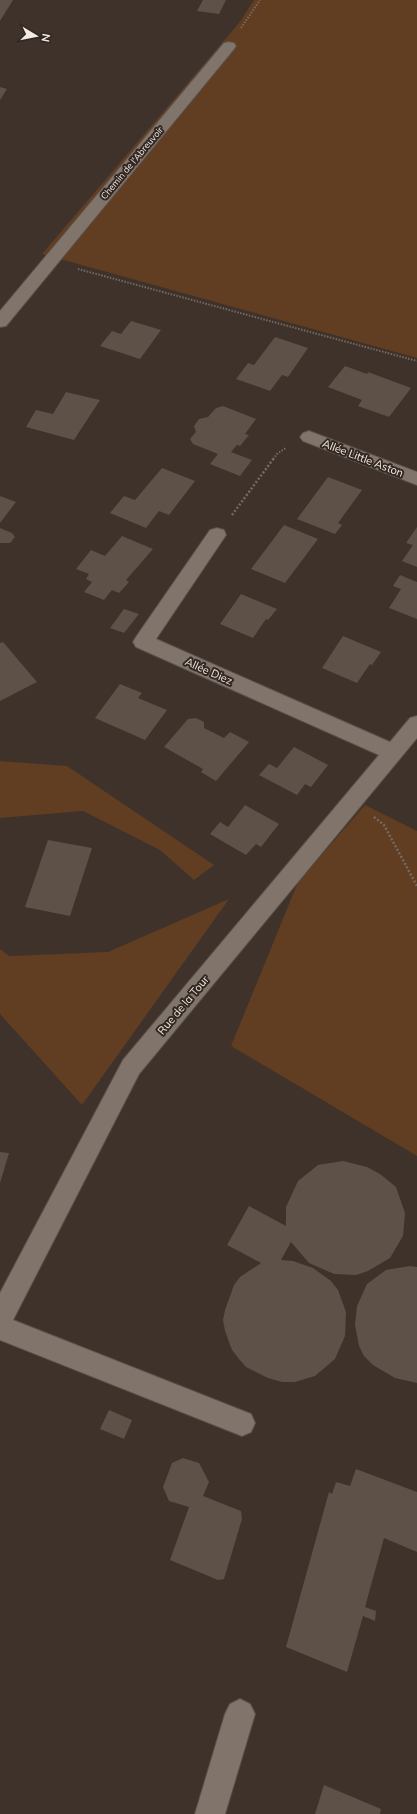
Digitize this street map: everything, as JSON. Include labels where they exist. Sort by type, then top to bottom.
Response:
[{"type":"street","name":"Chemin de l'Abreuvoir","points":[[0,322],[229,46]]},
{"type":"street","name":"Allée Little Aston","points":[[309,437],[417,479]]},
{"type":"street","name":"Allée Diez","points":[[217,535],[143,642],[394,753]]},
{"type":"street","name":"Rue de la Tour","points":[[0,1320],[131,1067],[417,724]]},
{"type":"street","points":[[0,1327],[242,1423]]},
{"type":"street","points":[[210,1814],[240,1714]]},
{"type":"path","points":[[229,46],[260,0]]},
{"type":"path","points":[[50,261],[417,361]]},
{"type":"path","points":[[217,535],[278,453],[309,437]]},
{"type":"path","points":[[354,801],[384,825],[417,886]]},
{"type":"shaded area","points":[[254,0],[417,0],[417,358],[42,254],[239,23]]},
{"type":"shaded area","points":[[0,761],[67,766],[214,865],[194,880],[160,850],[83,811],[0,818]]},
{"type":"shaded area","points":[[365,805],[417,831],[417,1156],[231,1046],[298,882]]},
{"type":"shaded area","points":[[229,899],[82,1105],[0,1014],[0,949],[9,956],[108,952]]},
{"type":"building","points":[[0,0],[13,0],[0,21]]},
{"type":"building","points":[[203,0],[226,0],[219,14],[197,11]]},
{"type":"building","points":[[0,87],[7,89],[0,100]]},
{"type":"building","points":[[131,321],[161,330],[140,359],[100,346],[112,331],[121,334]]},
{"type":"building","points":[[275,337],[308,348],[288,377],[282,375],[270,391],[236,379],[248,363],[254,365]]},
{"type":"building","points":[[345,366],[367,374],[368,372],[411,388],[389,417],[358,406],[362,400],[328,387]]},
{"type":"building","points":[[66,392],[100,400],[74,440],[26,427],[36,410],[53,414]]},
{"type":"building","points":[[223,406],[256,419],[245,434],[249,435],[240,446],[237,445],[231,452],[252,460],[240,476],[210,464],[218,454],[193,444],[190,439],[196,432],[194,426],[199,419],[208,417],[216,408]]},
{"type":"building","points":[[162,468],[195,481],[169,515],[159,511],[146,528],[110,513],[124,496],[135,500]]},
{"type":"building","points":[[328,477],[362,490],[338,523],[342,525],[335,534],[297,519]]},
{"type":"building","points":[[0,496],[16,502],[0,523]]},
{"type":"building","points":[[284,525],[318,539],[285,583],[251,569]]},
{"type":"building","points":[[417,527],[417,567],[402,561],[413,545],[406,543]]},
{"type":"building","points":[[0,528],[12,533],[15,537],[10,543],[0,543]]},
{"type":"building","points":[[122,536],[153,549],[126,580],[129,582],[119,593],[112,590],[104,600],[84,592],[92,582],[86,579],[89,574],[76,569],[91,550],[105,556]]},
{"type":"building","points":[[400,575],[417,582],[417,619],[389,608],[401,589],[393,586]]},
{"type":"building","points":[[241,594],[277,609],[268,620],[266,619],[253,638],[220,624]]},
{"type":"building","points":[[124,609],[139,614],[124,633],[110,628]]},
{"type":"building","points":[[343,636],[381,652],[372,665],[370,664],[357,683],[322,668]]},
{"type":"building","points":[[3,642],[37,682],[0,701],[0,643]]},
{"type":"building","points":[[120,684],[142,693],[138,698],[167,710],[145,740],[95,718]]},
{"type":"building","points":[[196,718],[204,722],[204,728],[224,738],[230,732],[249,742],[216,781],[201,772],[203,769],[164,747],[188,719]]},
{"type":"building","points":[[294,747],[328,765],[311,787],[305,784],[297,795],[259,775],[269,764],[277,768]]},
{"type":"building","points":[[245,805],[279,824],[261,847],[256,844],[246,855],[210,834],[220,822],[228,827]]},
{"type":"building","points":[[48,840],[92,848],[70,916],[25,907]]},
{"type":"building","points":[[0,1152],[9,1153],[0,1183]]},
{"type":"building","points":[[343,1161],[367,1167],[380,1174],[396,1187],[405,1213],[403,1236],[390,1258],[368,1271],[356,1275],[334,1274],[309,1263],[291,1242],[281,1260],[293,1261],[313,1268],[331,1281],[338,1290],[346,1312],[345,1336],[335,1359],[315,1376],[295,1382],[282,1382],[268,1378],[246,1367],[232,1350],[225,1331],[223,1320],[234,1285],[240,1277],[261,1263],[227,1245],[249,1206],[286,1226],[286,1207],[298,1181],[318,1165]]},
{"type":"building","points":[[410,1266],[417,1267],[417,1383],[395,1378],[373,1365],[364,1356],[359,1346],[355,1325],[357,1306],[367,1284],[386,1270]]},
{"type":"building","points":[[109,1410],[132,1420],[124,1439],[100,1429]]},
{"type":"building","points":[[183,1458],[199,1463],[209,1482],[203,1496],[241,1511],[242,1519],[224,1579],[218,1580],[170,1560],[189,1507],[169,1501],[163,1487],[172,1463]]},
{"type":"building","points":[[356,1469],[417,1492],[417,1552],[384,1538],[365,1607],[376,1611],[375,1621],[363,1616],[347,1672],[286,1647],[329,1492],[332,1494],[336,1482],[350,1486]]},
{"type":"building","points":[[324,1785],[381,1809],[380,1814],[315,1814]]}]
